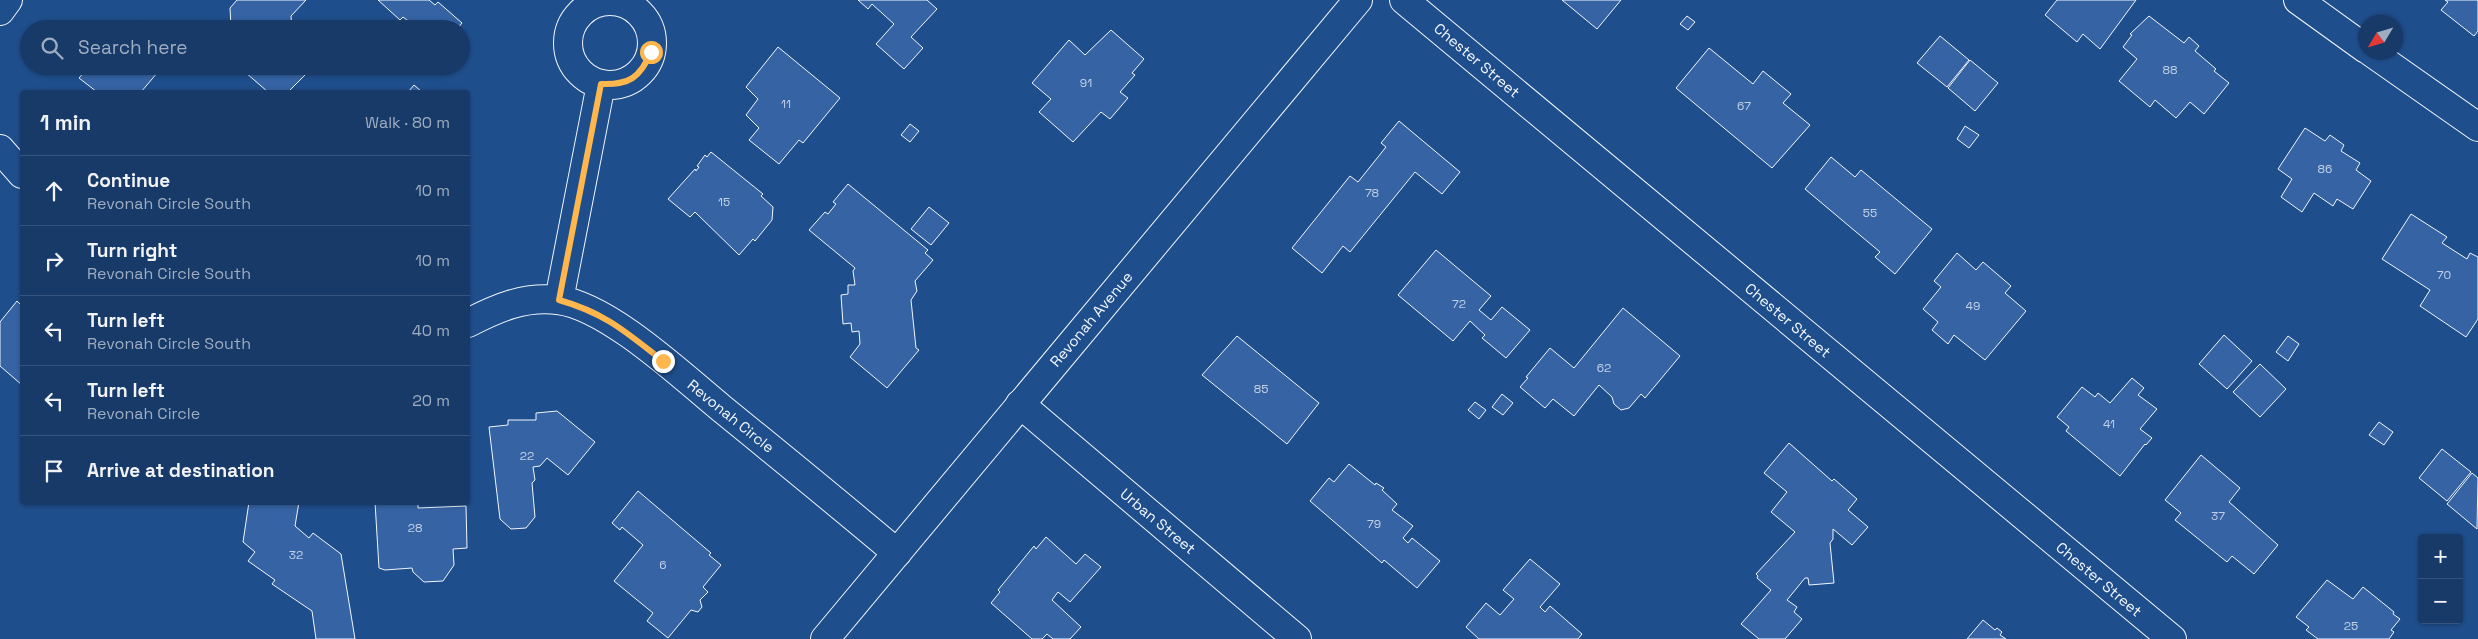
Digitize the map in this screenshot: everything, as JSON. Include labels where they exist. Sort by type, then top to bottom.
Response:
[{"type":"street","points":[[0,11],[8,0]]},
{"type":"street","name":"Revonah Avenue","points":[[825,639],[1358,0]]},
{"type":"street","name":"Chester Street","points":[[1404,0],[2172,639]]},
{"type":"street","points":[[2298,0],[2358,43]]},
{"type":"street","points":[[2382,60],[2478,127]]},
{"type":"street","points":[[559,300],[601,84]]},
{"type":"street","points":[[0,148],[20,172]]},
{"type":"street","name":"Revonah Circle","points":[[470,321],[505,305],[532,299],[559,300],[595,312],[618,326],[897,553]]},
{"type":"street","name":"Urban Street","points":[[1020,404],[1296,639]]},
{"type":"building","points":[[237,0],[306,0],[291,16],[291,20],[231,20],[230,8]]},
{"type":"building","points":[[378,0],[429,0],[435,5],[438,2],[459,20],[407,20],[403,17],[400,20]]},
{"type":"building","points":[[858,0],[927,0],[937,9],[911,37],[923,48],[904,69],[876,44],[894,24],[872,4],[868,9]]},
{"type":"building","points":[[1562,0],[1621,0],[1597,29]]},
{"type":"building","points":[[2057,0],[2136,0],[2100,49],[2083,34],[2077,42],[2045,15]]},
{"type":"building","points":[[2445,0],[2478,0],[2478,31],[2474,36],[2441,10],[2448,2]]},
{"type":"building","points":[[1687,16],[1695,22],[1688,30],[1680,24]]},
{"type":"building","points":[[2149,16],[2184,43],[2189,37],[2199,46],[2195,51],[2216,69],[2214,71],[2229,83],[2204,114],[2190,102],[2176,118],[2155,100],[2150,107],[2119,81],[2137,59],[2123,47],[2132,35],[2130,34]]},
{"type":"building","points":[[1111,30],[1144,59],[1132,73],[1135,75],[1120,92],[1128,98],[1110,119],[1101,112],[1073,142],[1039,112],[1051,99],[1032,83],[1069,40],[1085,55]]},
{"type":"building","points":[[1940,36],[1969,60],[1947,87],[1917,63]]},
{"type":"building","points":[[778,47],[840,98],[803,143],[799,140],[779,164],[749,140],[759,128],[746,115],[758,99],[746,87]]},
{"type":"building","points":[[1709,48],[1753,84],[1763,71],[1791,94],[1783,103],[1810,125],[1772,168],[1676,88]]},
{"type":"building","points":[[1970,60],[1998,83],[1975,111],[1948,88]]},
{"type":"building","points":[[82,75],[155,75],[143,90],[94,90],[79,78]]},
{"type":"building","points":[[248,75],[305,75],[290,90],[266,90]]},
{"type":"building","points":[[414,85],[420,90],[410,90]]},
{"type":"building","points":[[1399,121],[1460,172],[1442,194],[1415,172],[1350,252],[1343,246],[1322,273],[1292,248],[1350,176],[1358,182],[1386,147],[1381,143]]},
{"type":"building","points":[[910,124],[919,131],[910,142],[901,135]]},
{"type":"building","points":[[1965,126],[1979,135],[1969,148],[1957,139]]},
{"type":"building","points":[[2305,128],[2325,141],[2330,135],[2344,145],[2341,151],[2360,163],[2356,170],[2371,181],[2353,209],[2337,199],[2333,206],[2314,193],[2302,212],[2281,197],[2292,179],[2278,169]]},
{"type":"building","points":[[711,152],[763,194],[761,196],[773,207],[772,220],[755,241],[753,239],[739,255],[695,212],[690,217],[668,199],[695,169],[696,171],[699,167],[697,166],[705,155],[707,157]]},
{"type":"building","points":[[1831,157],[1855,177],[1861,170],[1932,229],[1895,274],[1875,257],[1880,252],[1805,189]]},
{"type":"building","points":[[848,184],[928,250],[925,253],[933,260],[915,281],[917,291],[911,300],[916,348],[919,350],[887,388],[850,357],[860,344],[859,331],[852,332],[851,323],[843,324],[841,295],[848,294],[848,285],[855,285],[853,271],[855,268],[809,230],[825,212],[828,214],[836,204],[833,202]]},
{"type":"building","points":[[929,207],[949,223],[931,245],[911,229]]},
{"type":"building","points":[[2411,214],[2447,237],[2442,243],[2467,259],[2470,253],[2478,257],[2478,319],[2466,337],[2420,306],[2430,290],[2382,259]]},
{"type":"building","points":[[1436,250],[1491,296],[1479,310],[1491,320],[1502,307],[1530,330],[1506,358],[1482,338],[1485,335],[1470,321],[1453,341],[1398,295]]},
{"type":"building","points":[[1957,253],[1976,270],[1983,262],[2011,286],[2005,293],[2026,311],[1985,360],[1954,335],[1948,344],[1932,330],[1938,322],[1923,309],[1941,287],[1934,281]]},
{"type":"building","points":[[17,301],[20,304],[20,383],[0,366],[0,322]]},
{"type":"building","points":[[1623,308],[1680,356],[1645,398],[1641,394],[1629,408],[1621,410],[1614,404],[1612,397],[1599,385],[1574,416],[1553,399],[1545,408],[1520,387],[1550,348],[1574,368]]},
{"type":"building","points":[[2224,335],[2252,361],[2227,389],[2199,364]]},
{"type":"building","points":[[1237,336],[1319,403],[1287,444],[1202,375]]},
{"type":"building","points":[[2288,336],[2299,344],[2288,361],[2276,352]]},
{"type":"building","points":[[2260,364],[2286,389],[2260,417],[2233,392]]},
{"type":"building","points":[[2132,378],[2144,388],[2138,395],[2157,409],[2140,429],[2152,438],[2120,476],[2066,431],[2069,427],[2057,417],[2082,387],[2095,397],[2098,393],[2110,403]]},
{"type":"building","points":[[1502,394],[1513,403],[1503,415],[1492,407]]},
{"type":"building","points":[[1475,402],[1486,410],[1479,419],[1468,410]]},
{"type":"building","points":[[557,411],[595,442],[568,475],[547,458],[540,466],[533,467],[535,480],[532,483],[535,517],[526,528],[511,529],[500,519],[489,427],[508,425],[508,420],[536,420],[536,413]]},
{"type":"building","points":[[2379,422],[2393,432],[2384,445],[2369,435]]},
{"type":"building","points":[[1789,443],[1832,481],[1834,479],[1857,499],[1848,510],[1868,527],[1852,545],[1833,529],[1833,539],[1830,543],[1834,583],[1809,585],[1808,578],[1805,578],[1787,600],[1797,607],[1794,612],[1802,619],[1785,639],[1759,639],[1741,624],[1771,590],[1757,578],[1756,574],[1795,532],[1771,512],[1787,492],[1764,473]]},
{"type":"building","points":[[2442,449],[2471,472],[2447,501],[2419,478]]},
{"type":"building","points":[[2201,455],[2240,488],[2229,502],[2278,545],[2254,574],[2232,556],[2227,562],[2175,520],[2181,513],[2165,500]]},
{"type":"building","points":[[1349,464],[1375,485],[1376,483],[1384,488],[1382,490],[1397,504],[1392,510],[1413,526],[1403,538],[1408,543],[1412,538],[1440,561],[1417,588],[1384,560],[1382,563],[1310,501],[1329,478],[1334,482]]},
{"type":"building","points":[[2472,473],[2478,478],[2477,529],[2447,504]]},
{"type":"building","points":[[638,491],[711,553],[709,555],[721,565],[703,587],[708,592],[700,600],[702,607],[698,612],[691,610],[668,638],[647,621],[653,613],[614,581],[643,545],[622,527],[620,530],[612,523]]},
{"type":"building","points":[[249,505],[298,505],[295,526],[309,538],[313,533],[341,554],[355,639],[316,639],[312,611],[272,584],[275,580],[248,561],[255,552],[243,542]]},
{"type":"building","points":[[375,505],[418,505],[418,508],[466,506],[467,548],[453,549],[454,565],[443,581],[424,582],[413,572],[412,568],[385,570],[379,568]]},
{"type":"building","points":[[1046,537],[1076,564],[1085,554],[1101,567],[1070,602],[1058,592],[1052,600],[1081,627],[1070,639],[1053,639],[1047,634],[1042,639],[1032,639],[991,603],[1000,592],[998,590],[1034,546],[1036,549]]},
{"type":"building","points":[[1530,559],[1560,584],[1540,607],[1545,612],[1550,606],[1582,634],[1578,639],[1479,639],[1466,627],[1486,603],[1500,615],[1514,599],[1503,590]]},
{"type":"building","points":[[2327,580],[2353,599],[2363,587],[2394,612],[2393,614],[2400,619],[2391,630],[2394,632],[2389,639],[2318,639],[2306,630],[2309,627],[2296,617]]},
{"type":"building","points":[[1983,620],[1995,630],[1997,628],[2002,632],[2000,635],[2006,639],[1967,639]]},
{"type":"route","points":[[651,52],[645,67],[633,78],[617,84],[601,84],[559,300],[595,312],[618,326],[663,361]]}]
